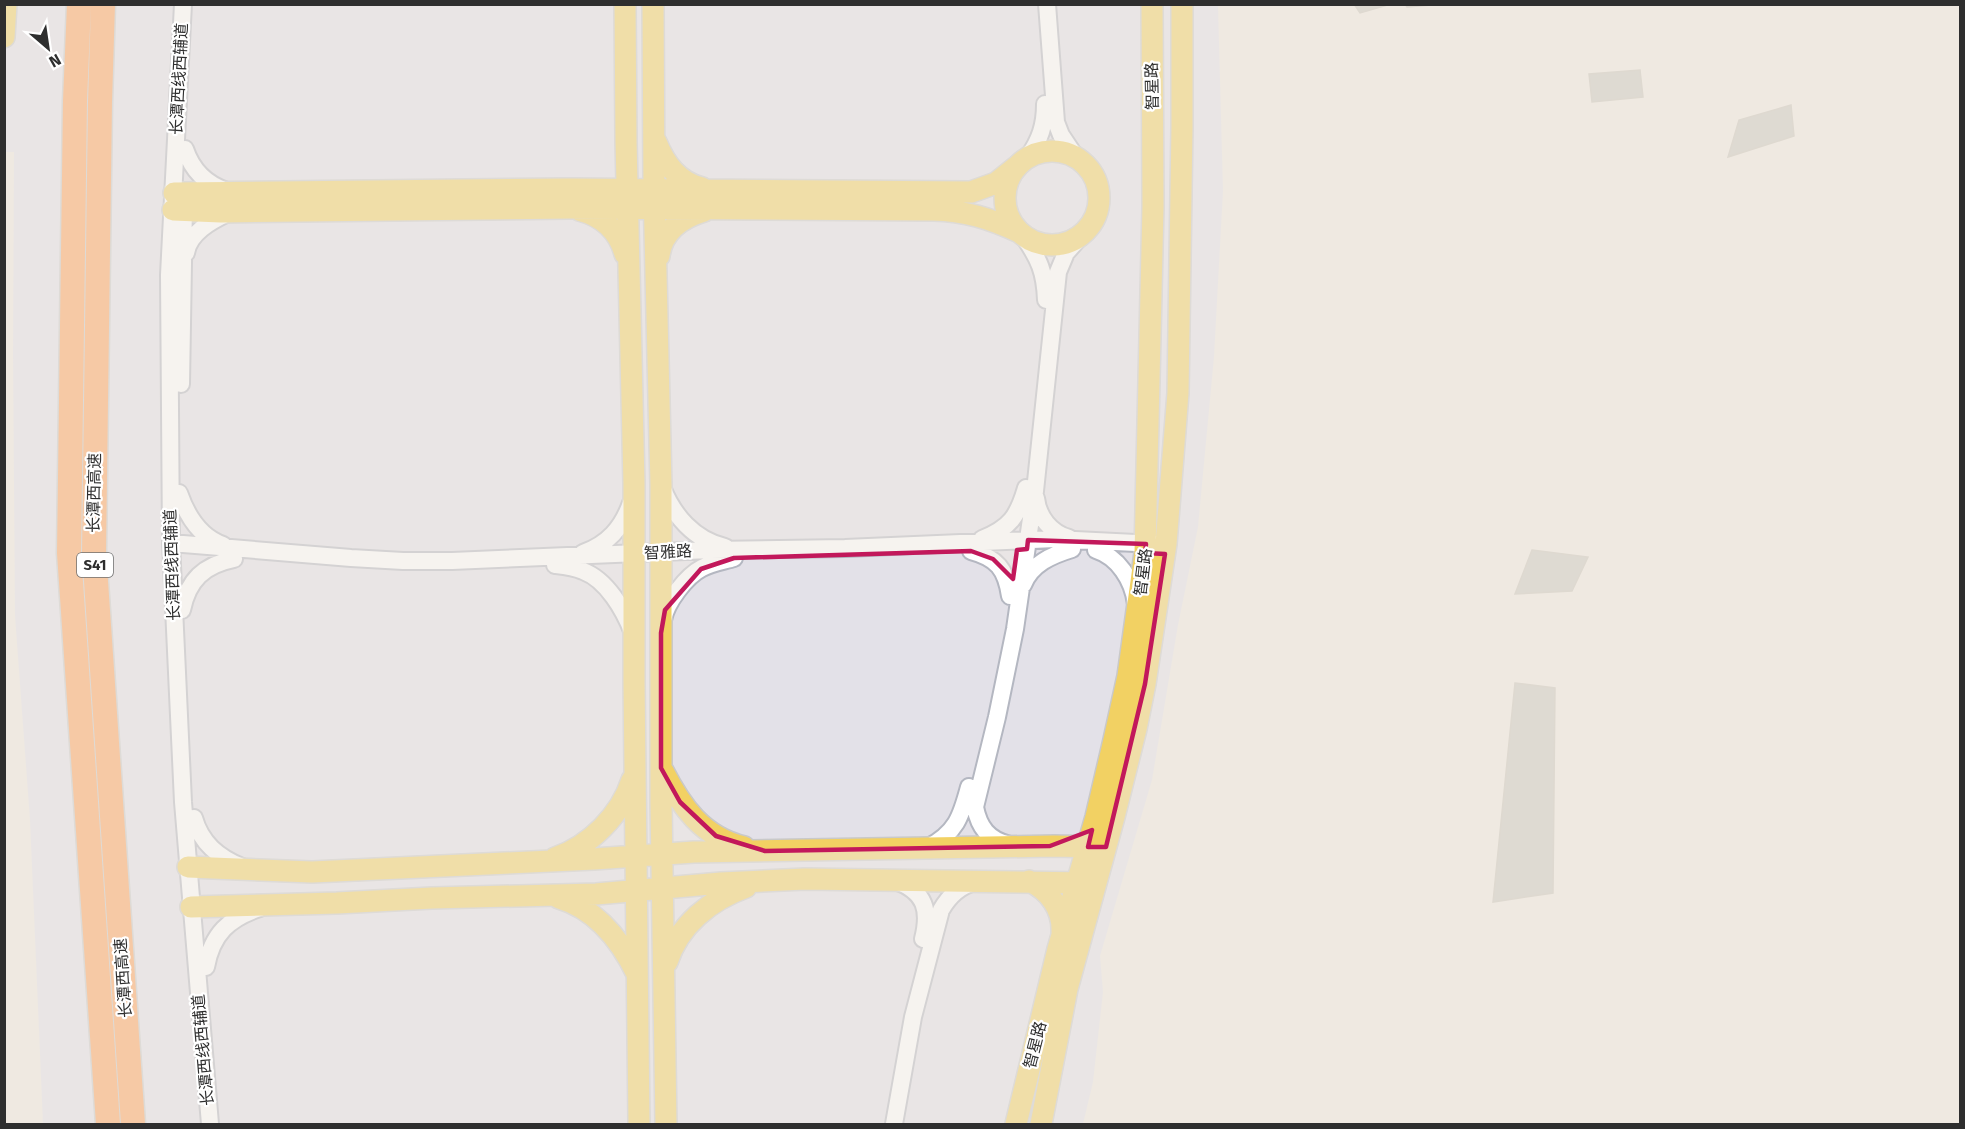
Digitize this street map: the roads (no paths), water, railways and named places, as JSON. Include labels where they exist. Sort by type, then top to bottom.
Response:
[{"type":"highway","name":"长潭西高速","points":[[79,4],[75,101],[69,552],[108,1125]]},
{"type":"highway","name":"长潭西高速","points":[[103,4],[94,552],[133,1125]]},
{"type":"main road","points":[[4,37],[6,4]]},
{"type":"main road","points":[[625,4],[634,484],[639,1125]]},
{"type":"main road","points":[[653,4],[654,199],[661,484],[661,768],[666,1125]]},
{"type":"main road","name":"智星路","points":[[1097,847],[1096,817],[1128,676],[1137,615],[1155,549],[1152,4]]},
{"type":"main road","name":"智星路","points":[[1041,1125],[1087,883],[1145,684],[1155,549],[1178,393],[1182,4]]},
{"type":"main road","points":[[653,135],[669,168],[682,179],[696,186],[711,200]]},
{"type":"main road","points":[[569,198],[612,172],[623,155],[626,136]]},
{"type":"main road","points":[[179,202],[569,198],[711,200],[957,210],[995,221],[1037,244],[1052,246],[1068,244],[1092,225],[1098,212],[1100,195],[1096,180],[1088,166],[1075,156],[1051,151],[1043,152],[1022,162],[996,183],[971,192],[711,200],[674,225],[660,246],[656,271]]},
{"type":"main road","points":[[1021,235],[1006,212],[1004,197],[1007,182],[1022,162]]},
{"type":"main road","points":[[569,198],[609,225],[620,237],[630,268]]},
{"type":"main road","points":[[661,768],[680,802],[702,827],[732,844],[765,851]]},
{"type":"main road","points":[[544,862],[571,851],[589,840],[603,827],[624,799],[635,771]]},
{"type":"main road","points":[[1050,846],[1076,837],[1088,828],[1096,817]]},
{"type":"main road","points":[[193,868],[312,873],[765,851],[1020,846],[1097,847]]},
{"type":"main road","points":[[196,907],[636,891],[805,879],[1087,883]]},
{"type":"main road","points":[[664,971],[671,951],[696,916],[724,896],[764,881]]},
{"type":"main road","points":[[1029,881],[1048,893],[1054,902],[1060,914],[1061,939]]},
{"type":"main road","name":"智星路","points":[[1016,1125],[1061,939],[1087,883]]},
{"type":"main road","points":[[546,895],[568,901],[595,916],[630,958],[638,975]]},
{"type":"street","name":"长潭西线西辅道","points":[[183,4],[179,202],[183,269],[176,549],[182,610],[194,818],[193,868]]},
{"type":"street","name":"长潭西线西辅道","points":[[191,4],[185,148],[169,275],[183,802],[193,868],[210,1125]]},
{"type":"street","points":[[1022,162],[1037,144],[1045,121],[1039,4]]},
{"type":"street","points":[[1047,4],[1056,122],[1061,135],[1075,156]]},
{"type":"street","points":[[183,269],[187,247],[195,235],[232,202],[217,188],[203,180],[189,161],[185,148]]},
{"type":"street","points":[[971,547],[1006,526],[1030,490],[1046,305],[1046,281],[1042,268],[1021,235]]},
{"type":"street","points":[[1020,846],[1004,844],[988,835],[978,821],[975,807],[997,717],[1030,490],[1058,272],[1066,253],[1081,236]]},
{"type":"street","points":[[559,561],[585,553],[614,535],[625,519],[634,484]]},
{"type":"street","points":[[661,484],[674,513],[687,526],[700,537],[736,554]]},
{"type":"street","points":[[927,848],[950,834],[962,813],[986,728],[1015,595],[1033,568],[1074,544],[1045,522],[1030,490]]},
{"type":"street","points":[[179,493],[195,525],[233,554],[208,568],[195,580],[186,592],[182,610]]},
{"type":"street","name":"智雅路","points":[[176,549],[233,554],[403,561],[559,561],[845,548],[1074,544],[1155,549]]},
{"type":"street","name":"智雅路","points":[[1074,544],[1096,550],[1155,549]]},
{"type":"street","points":[[971,547],[993,559],[1001,568],[1015,595]]},
{"type":"street","points":[[1096,550],[1107,553],[1125,574],[1135,598],[1137,615]]},
{"type":"street","points":[[661,633],[665,610],[687,581],[701,569],[736,554]]},
{"type":"street","points":[[559,561],[585,572],[601,583],[619,605],[634,635]]},
{"type":"street","points":[[194,818],[197,830],[211,849],[227,861],[264,871]]},
{"type":"street","points":[[884,1125],[898,1045],[927,913],[925,906],[912,890],[890,879]]},
{"type":"street","points":[[894,1125],[902,1068],[940,910],[957,890],[985,880]]},
{"type":"street","points":[[206,967],[209,953],[225,926],[253,910],[270,905]]},
{"type":"street","name":"长潭西线西辅道","points":[[196,907],[206,967],[219,1125]]}]
